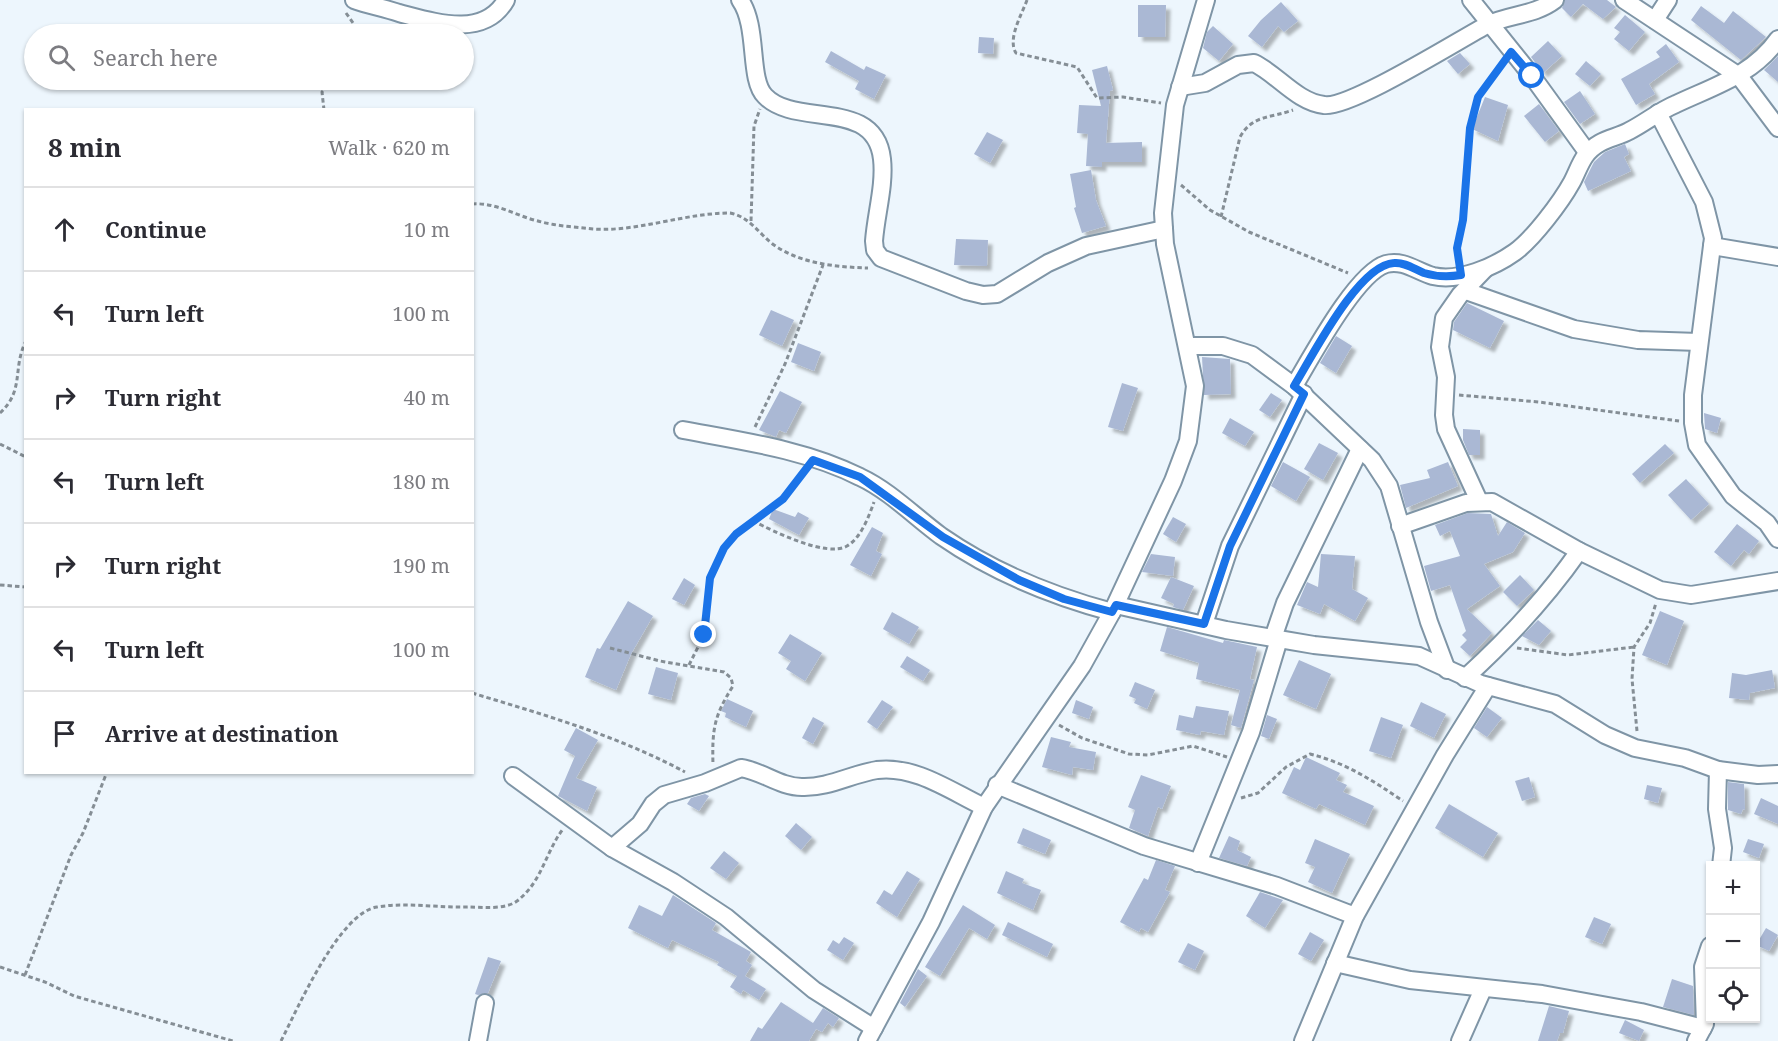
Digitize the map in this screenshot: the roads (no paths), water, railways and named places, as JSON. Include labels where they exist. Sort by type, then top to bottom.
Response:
[{"type":"street","points":[[466,24],[483,21],[494,15],[506,0]]},
{"type":"street","points":[[513,776],[612,848],[673,882],[726,917],[871,1034],[931,922],[984,807],[997,785],[1082,666],[1114,608],[1173,481],[1188,441],[1194,409],[1195,386],[1167,254],[1164,229],[1166,171],[1175,105],[1206,0]]},
{"type":"street","points":[[1471,0],[1488,25],[1572,129],[1587,152]]},
{"type":"street","points":[[1180,87],[1205,83],[1238,65],[1254,63],[1312,101],[1325,106],[1352,99],[1488,25],[1509,17],[1534,12],[1555,0]]},
{"type":"street","points":[[1624,0],[1738,76],[1778,128]]},
{"type":"street","points":[[1655,20],[1668,0]]},
{"type":"street","points":[[747,4],[753,33],[758,83],[764,96],[793,110],[850,119],[866,130],[878,145],[882,158],[882,176],[876,214],[875,250],[881,258],[966,291],[983,295],[998,294],[1048,263],[1086,246],[1164,229]]},
{"type":"street","points":[[349,5],[445,24]]},
{"type":"street","points":[[1479,501],[1446,429],[1446,377],[1440,346],[1444,318],[1463,283],[1514,253],[1536,233],[1572,182],[1576,168],[1587,152],[1601,142],[1630,130],[1658,113],[1738,76],[1768,54],[1778,39]]},
{"type":"street","points":[[1658,113],[1704,202],[1710,224],[1712,246],[1693,394],[1693,423],[1697,445],[1733,495],[1767,522],[1777,535]]},
{"type":"street","points":[[1712,246],[1778,257]]},
{"type":"street","points":[[1204,624],[1230,546],[1299,390],[1364,280],[1378,267],[1393,262],[1463,283],[1574,330],[1638,340],[1699,342]]},
{"type":"street","points":[[1188,346],[1223,346],[1252,355],[1299,390],[1372,460],[1389,486],[1429,622],[1448,670]]},
{"type":"street","points":[[684,430],[748,442],[813,460],[860,477],[943,537],[1019,580],[1064,599],[1276,639],[1409,654],[1465,678],[1555,705],[1605,735],[1635,748],[1684,758],[1718,770],[1758,775],[1778,774]]},
{"type":"street","points":[[1198,863],[1251,732],[1285,603],[1360,449]]},
{"type":"street","points":[[1400,526],[1479,501],[1492,502],[1579,551],[1660,590],[1690,595],[1778,581]]},
{"type":"street","points":[[1465,678],[1501,646],[1551,591],[1579,551]]},
{"type":"street","points":[[1303,1041],[1355,916],[1415,808],[1488,686]]},
{"type":"street","points":[[612,848],[640,824],[653,804],[664,795],[741,768],[799,788],[826,784],[879,770],[903,772],[924,777],[984,807]]},
{"type":"street","points":[[1718,770],[1717,809],[1723,848],[1722,861]]},
{"type":"street","points":[[997,785],[1144,846],[1277,886],[1355,916]]},
{"type":"street","points":[[1335,963],[1410,980],[1542,994],[1632,1010],[1700,1035],[1706,1024],[1703,967],[1706,958]]},
{"type":"street","points":[[1460,1041],[1484,989]]},
{"type":"street","points":[[478,1041],[485,1004]]}]
